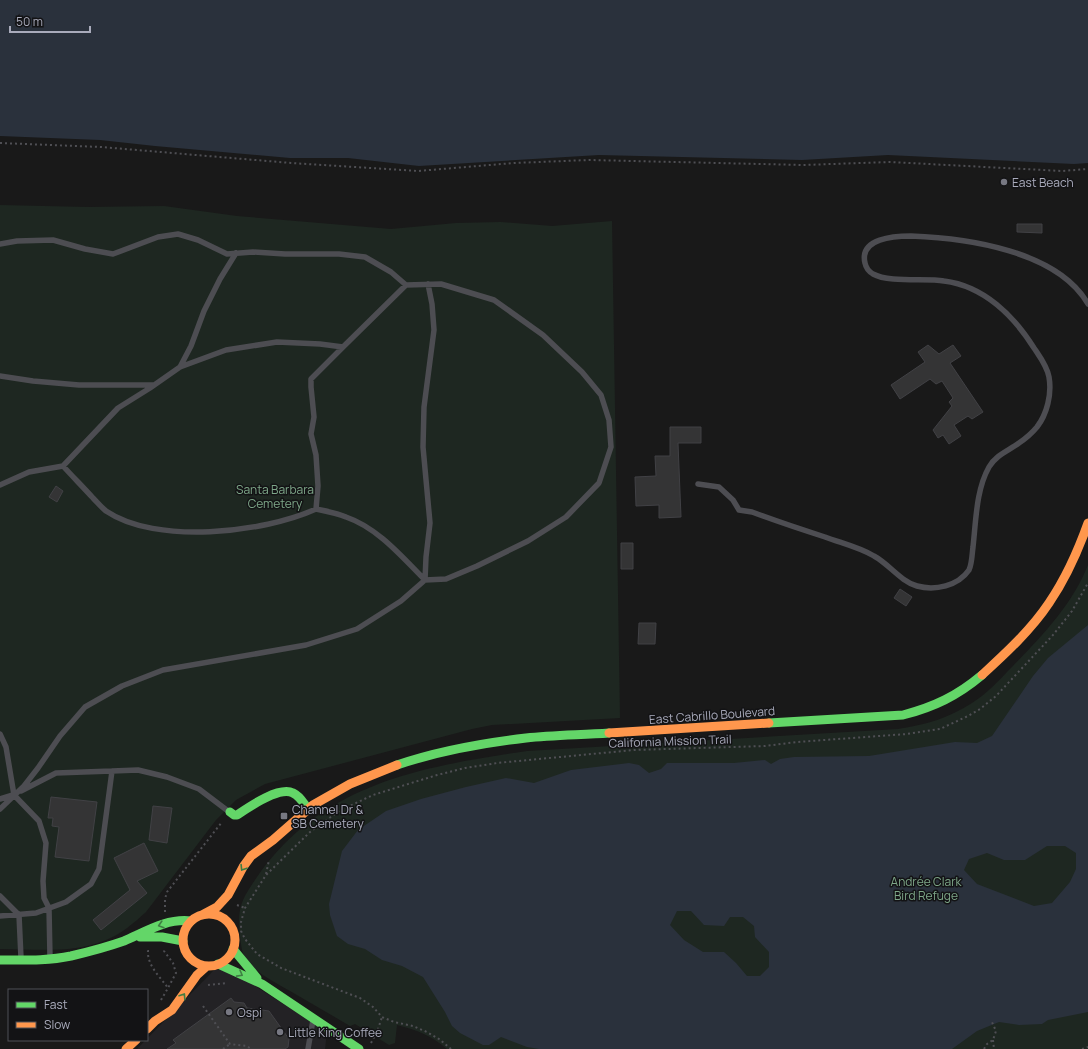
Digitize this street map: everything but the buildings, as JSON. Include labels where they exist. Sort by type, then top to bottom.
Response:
[{"type":"main road","name":"East Cabrillo Boulevard","points":[[202,915],[213,910],[226,899],[251,856],[272,842],[308,809],[326,796],[382,770],[445,752],[483,744],[527,738],[903,715],[933,707],[958,695],[980,678],[1019,639],[1039,616],[1068,571],[1088,523]]},
{"type":"main road","points":[[227,815],[237,815],[268,796],[288,792],[295,794],[308,809]]},
{"type":"main road","name":"East Cabrillo Boulevard","points":[[260,862],[272,842]]},
{"type":"main road","points":[[185,963],[184,933],[191,921],[196,917],[209,914],[217,916],[224,919],[237,931]]},
{"type":"main road","points":[[132,938],[157,936],[172,937],[184,944],[186,953],[190,958],[207,966],[218,964],[228,957],[233,949],[234,938],[237,931],[233,918]]},
{"type":"main road","points":[[0,960],[50,960],[89,952],[132,938],[156,926],[183,920],[191,921]]},
{"type":"main road","points":[[233,949],[262,984]]},
{"type":"main road","points":[[218,964],[262,984],[359,1049]]},
{"type":"main road","points":[[148,1028],[155,1021],[172,1010],[197,975],[207,966]]},
{"type":"main road","points":[[155,1021],[162,1006]]},
{"type":"main road","points":[[126,1049],[135,1041]]},
{"type":"lane","points":[[0,244],[17,241],[53,240],[85,249],[113,254],[158,237],[178,234],[198,240],[228,254],[253,252],[285,254],[339,254],[365,257],[391,272],[406,284],[441,284],[494,300],[543,335],[582,372],[601,395],[609,420],[610,447],[599,483],[566,517],[528,541],[477,566],[446,579],[425,580],[401,601],[357,629],[306,645],[163,670],[122,686],[85,707],[60,736],[38,768],[0,809]]},
{"type":"lane","points":[[698,484],[719,487],[733,500],[739,510],[752,512],[854,547],[875,556],[908,582],[918,586],[933,588],[947,586],[960,580],[970,568],[980,490],[989,468],[997,457],[1018,444],[1036,428],[1049,402],[1049,378],[1044,364],[1024,332],[1005,311],[988,298],[971,288],[946,281],[876,276],[870,272],[866,266],[864,257],[869,247],[880,239],[897,236],[935,237],[988,245],[1014,252],[1035,260],[1075,286],[1088,304]]},
{"type":"lane","points":[[180,367],[191,346],[204,311],[220,279],[236,253]]},
{"type":"lane","points":[[316,509],[318,486],[316,455],[311,434],[314,417],[311,379],[406,284]]},
{"type":"lane","points":[[425,580],[430,523],[426,495],[423,447],[424,407],[434,330],[432,304],[428,284]]},
{"type":"lane","points":[[0,486],[29,472],[64,466],[118,408],[180,367],[226,350],[277,342],[320,344],[343,347]]},
{"type":"lane","points":[[0,376],[33,381],[79,385],[154,385]]},
{"type":"lane","points":[[64,466],[105,510],[125,521],[163,530],[236,530],[270,524],[316,509],[347,517],[373,530],[425,580]]},
{"type":"lane","points":[[0,734],[6,747],[14,795],[39,821],[46,843],[43,881],[44,898],[49,908],[50,960]]},
{"type":"lane","points":[[0,799],[14,795],[56,773],[138,770],[167,777],[199,790],[227,815]]},
{"type":"lane","points":[[0,916],[36,913],[66,902],[91,884],[99,869],[112,771]]},
{"type":"lane","points":[[0,896],[19,915],[21,960]]},
{"type":"lane","points":[[308,1049],[314,1018]]},
{"type":"path","points":[[0,143],[101,147],[291,163],[418,171],[514,163],[589,160],[803,166],[890,162],[1062,171],[1088,169]]},
{"type":"path","name":"California Mission Trail","points":[[237,931],[245,908],[266,875],[310,832],[339,811],[373,795],[437,775],[465,768],[532,759],[634,750],[765,746],[804,741],[907,734],[940,728],[968,716],[996,696],[1053,635],[1072,611],[1088,583]]},
{"type":"path","points":[[166,915],[165,899],[167,892],[227,815]]},
{"type":"path","points":[[240,906],[245,908]]},
{"type":"path","points":[[237,931],[257,954],[273,964],[360,998],[373,1007],[382,1017],[394,1022],[413,1026],[427,1032],[439,1039],[451,1049]]},
{"type":"path","points":[[152,950],[148,951],[149,962],[168,988],[176,973],[173,963],[164,951],[159,950]]},
{"type":"path","points":[[206,985],[232,982]]},
{"type":"path","points":[[203,1006],[230,1044]]},
{"type":"path","points":[[371,1044],[382,1017]]},
{"type":"path","points":[[991,1020],[996,1030],[993,1040],[994,1049]]},
{"type":"path","points":[[984,1049],[987,1044],[993,1040]]},
{"type":"path","points":[[223,1049],[230,1044],[247,1046],[251,1049]]},
{"type":"path","points":[[1082,1049],[1088,1047]]},
{"type":"shaded area","points":[[0,0],[1088,0],[1088,163],[1074,164],[888,155],[802,160],[599,155],[419,166],[348,158],[290,158],[100,140],[0,136]]},
{"type":"shaded area","name":"Andrée Clark Bird Refuge","points":[[1088,625],[1088,1012],[1048,1020],[1042,1024],[1019,1025],[999,1022],[977,1031],[952,1049],[539,1049],[527,1047],[501,1037],[489,1045],[483,1045],[460,1033],[452,1026],[423,977],[402,966],[382,960],[365,949],[348,944],[337,936],[330,915],[329,904],[342,851],[358,830],[386,811],[421,799],[506,778],[534,783],[571,770],[629,763],[639,765],[649,773],[661,769],[667,763],[734,763],[765,760],[771,764],[780,759],[794,757],[869,756],[955,742],[977,743],[992,736],[1033,676],[1048,658]],"holes":[[[1047,846],[1065,846],[1076,853],[1076,869],[1070,882],[1052,903],[1034,906],[977,884],[964,870],[969,859],[987,853],[1004,860],[1025,860]],[[677,911],[691,911],[704,925],[724,926],[730,917],[743,917],[754,926],[755,937],[769,952],[769,967],[760,976],[747,976],[724,952],[703,952],[684,940],[670,925]]]},
{"type":"shaded area","points":[[214,970],[230,970],[327,1032],[325,1049],[137,1049],[145,1041],[148,1041],[148,1038]]},
{"type":"green space","name":"Santa Barbara Cemetery","points":[[0,205],[88,207],[164,206],[237,216],[391,229],[456,223],[501,222],[552,226],[612,221],[620,718],[492,725],[265,784],[236,800],[216,820],[146,912],[117,935],[93,944],[67,949],[0,949]]},
{"type":"green space","name":"Andrée Clark Bird Refuge","points":[[1088,565],[1088,1049],[447,1049],[436,1040],[424,1034],[397,1025],[395,1043],[389,1045],[355,1024],[350,1026],[271,980],[253,967],[244,955],[239,926],[241,905],[257,877],[283,845],[312,820],[343,800],[377,785],[412,773],[449,764],[527,751],[898,729],[936,720],[955,713],[978,699],[1012,667],[1045,632],[1065,607]]},
{"type":"traffic: fast","points":[[769,723],[903,715],[945,700],[982,675]]},
{"type":"traffic: fast","points":[[397,765],[444,752],[493,742],[536,737],[609,733]]},
{"type":"traffic: fast","points":[[230,812],[237,815],[264,798],[280,792],[293,793],[298,796],[308,809]]},
{"type":"traffic: fast","points":[[0,960],[62,958],[124,941],[165,924],[191,921]]},
{"type":"traffic: fast","points":[[140,937],[162,937],[183,941]]},
{"type":"traffic: fast","points":[[233,949],[257,978]]},
{"type":"traffic: fast","points":[[218,964],[262,984],[359,1049]]},
{"type":"traffic: slow","points":[[982,675],[1026,632],[1049,603],[1071,564],[1088,523]]},
{"type":"traffic: slow","points":[[609,733],[769,723]]},
{"type":"traffic: slow","points":[[202,915],[217,907],[228,895],[243,867],[251,856],[273,840],[313,805],[350,784],[397,765]]},
{"type":"traffic: slow","points":[[209,914],[219,916],[227,922],[233,930],[235,940],[233,950],[227,958],[219,964],[209,966],[199,964],[191,958],[185,950],[183,940],[185,930],[191,922],[199,916],[209,914]]},
{"type":"traffic: slow","points":[[148,1028],[155,1021],[172,1010],[197,975],[207,966]]},
{"type":"traffic: slow","points":[[126,1049],[135,1041]]},
{"type":"place","name":"East Beach","points":[[1004,182]]},
{"type":"place","name":"Channel Dr & SB Cemetery","points":[[284,816]]},
{"type":"place","name":"Ospi","points":[[229,1012]]},
{"type":"place","name":"Little King Coffee","points":[[280,1032]]}]
